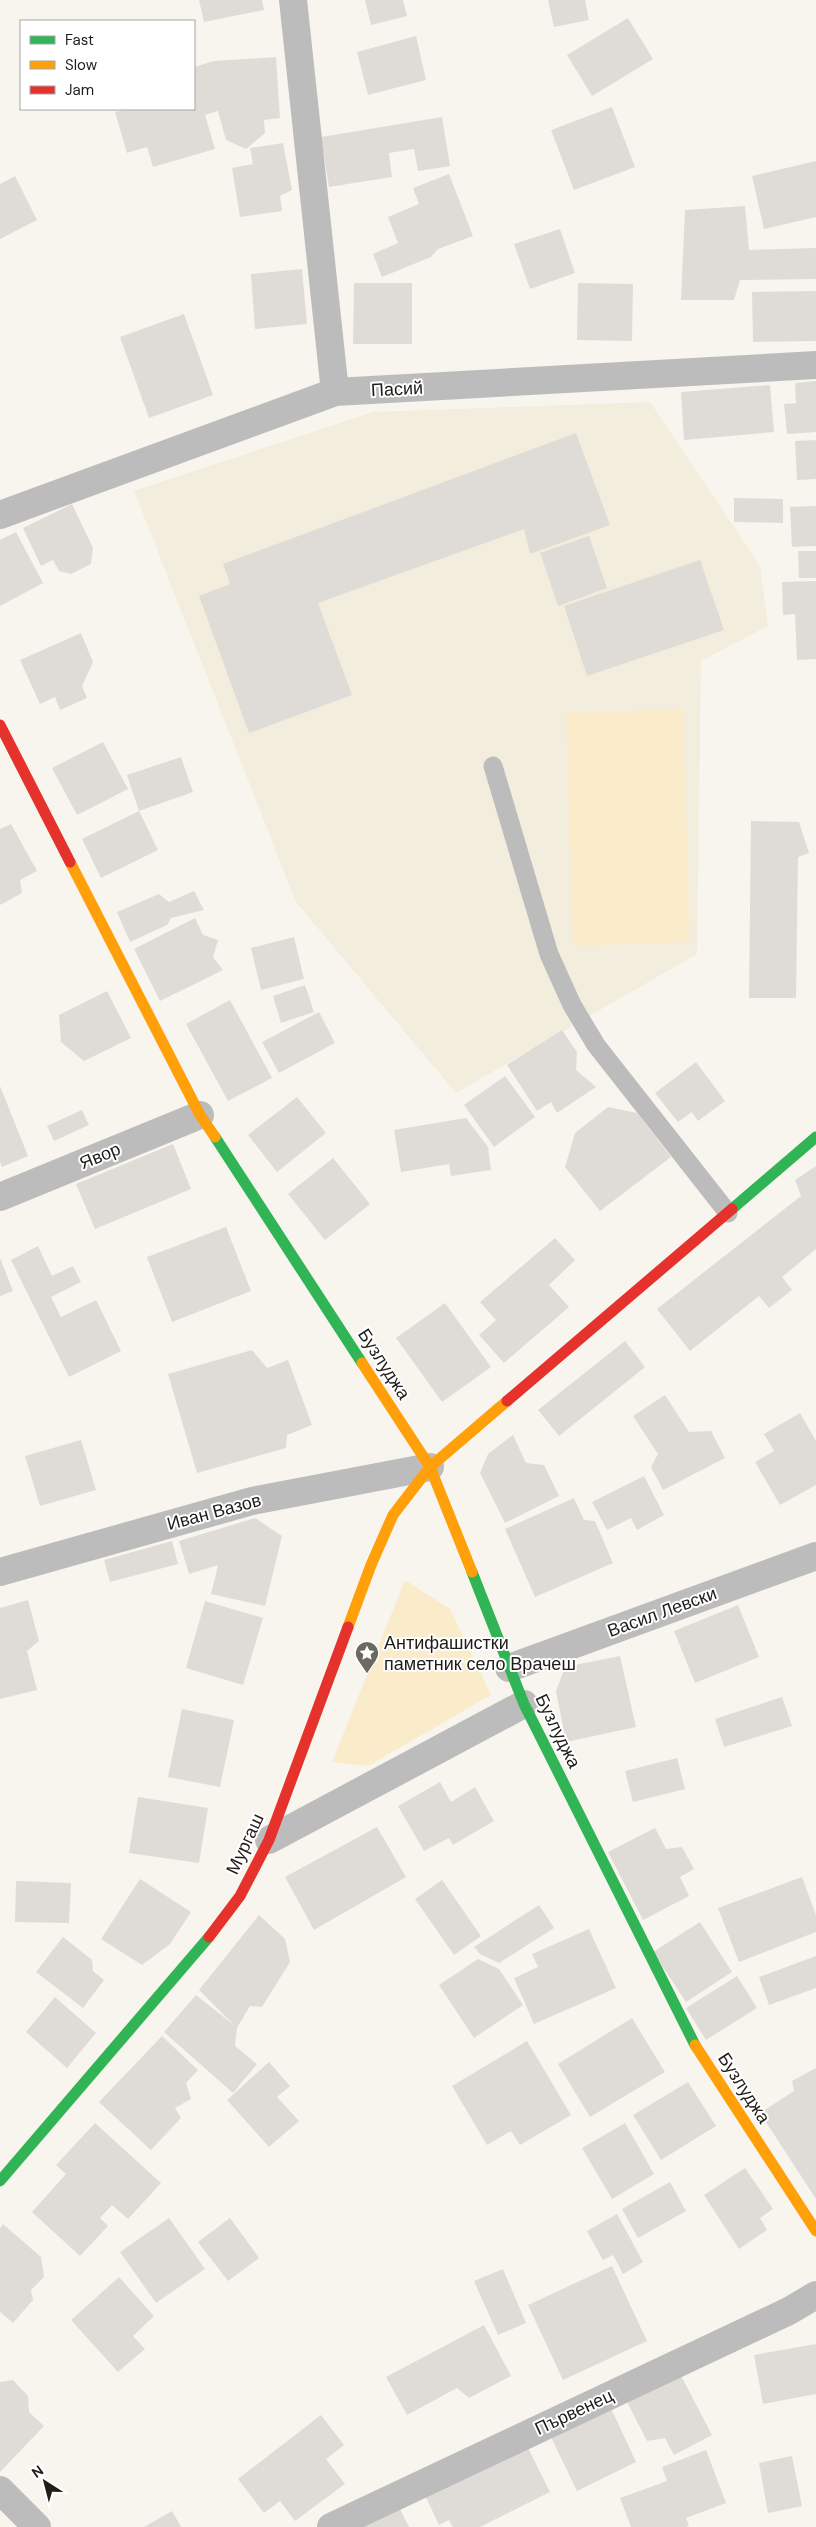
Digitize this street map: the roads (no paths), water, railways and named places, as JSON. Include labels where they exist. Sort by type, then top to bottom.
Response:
[{"type":"street","points":[[293,0],[336,392]]},
{"type":"street","name":"Пасий","points":[[0,515],[336,392],[816,365]]},
{"type":"street","name":"Бузлуджа","points":[[0,725],[200,1115],[430,1466],[524,1704],[687,2033],[816,2232]]},
{"type":"street","name":"Явор","points":[[0,1197],[200,1115]]},
{"type":"street","name":"Мургаш","points":[[0,2181],[199,1950],[240,1896],[269,1840],[371,1565],[393,1515],[430,1466],[816,1137]]},
{"type":"street","name":"Иван Вазов","points":[[0,1572],[252,1501],[430,1466]]},
{"type":"street","name":"Васил Левски","points":[[509,1668],[816,1556]]},
{"type":"street","points":[[269,1840],[524,1704]]},
{"type":"street","name":"Първенец","points":[[331,2527],[780,2315],[816,2295]]},
{"type":"street","points":[[0,2490],[37,2527]]},
{"type":"lane","points":[[493,766],[549,954],[572,1005],[596,1045],[728,1213]]},
{"type":"place","name":"Антифашистки паметник село Врачеш","points":[[367,1674]]}]
